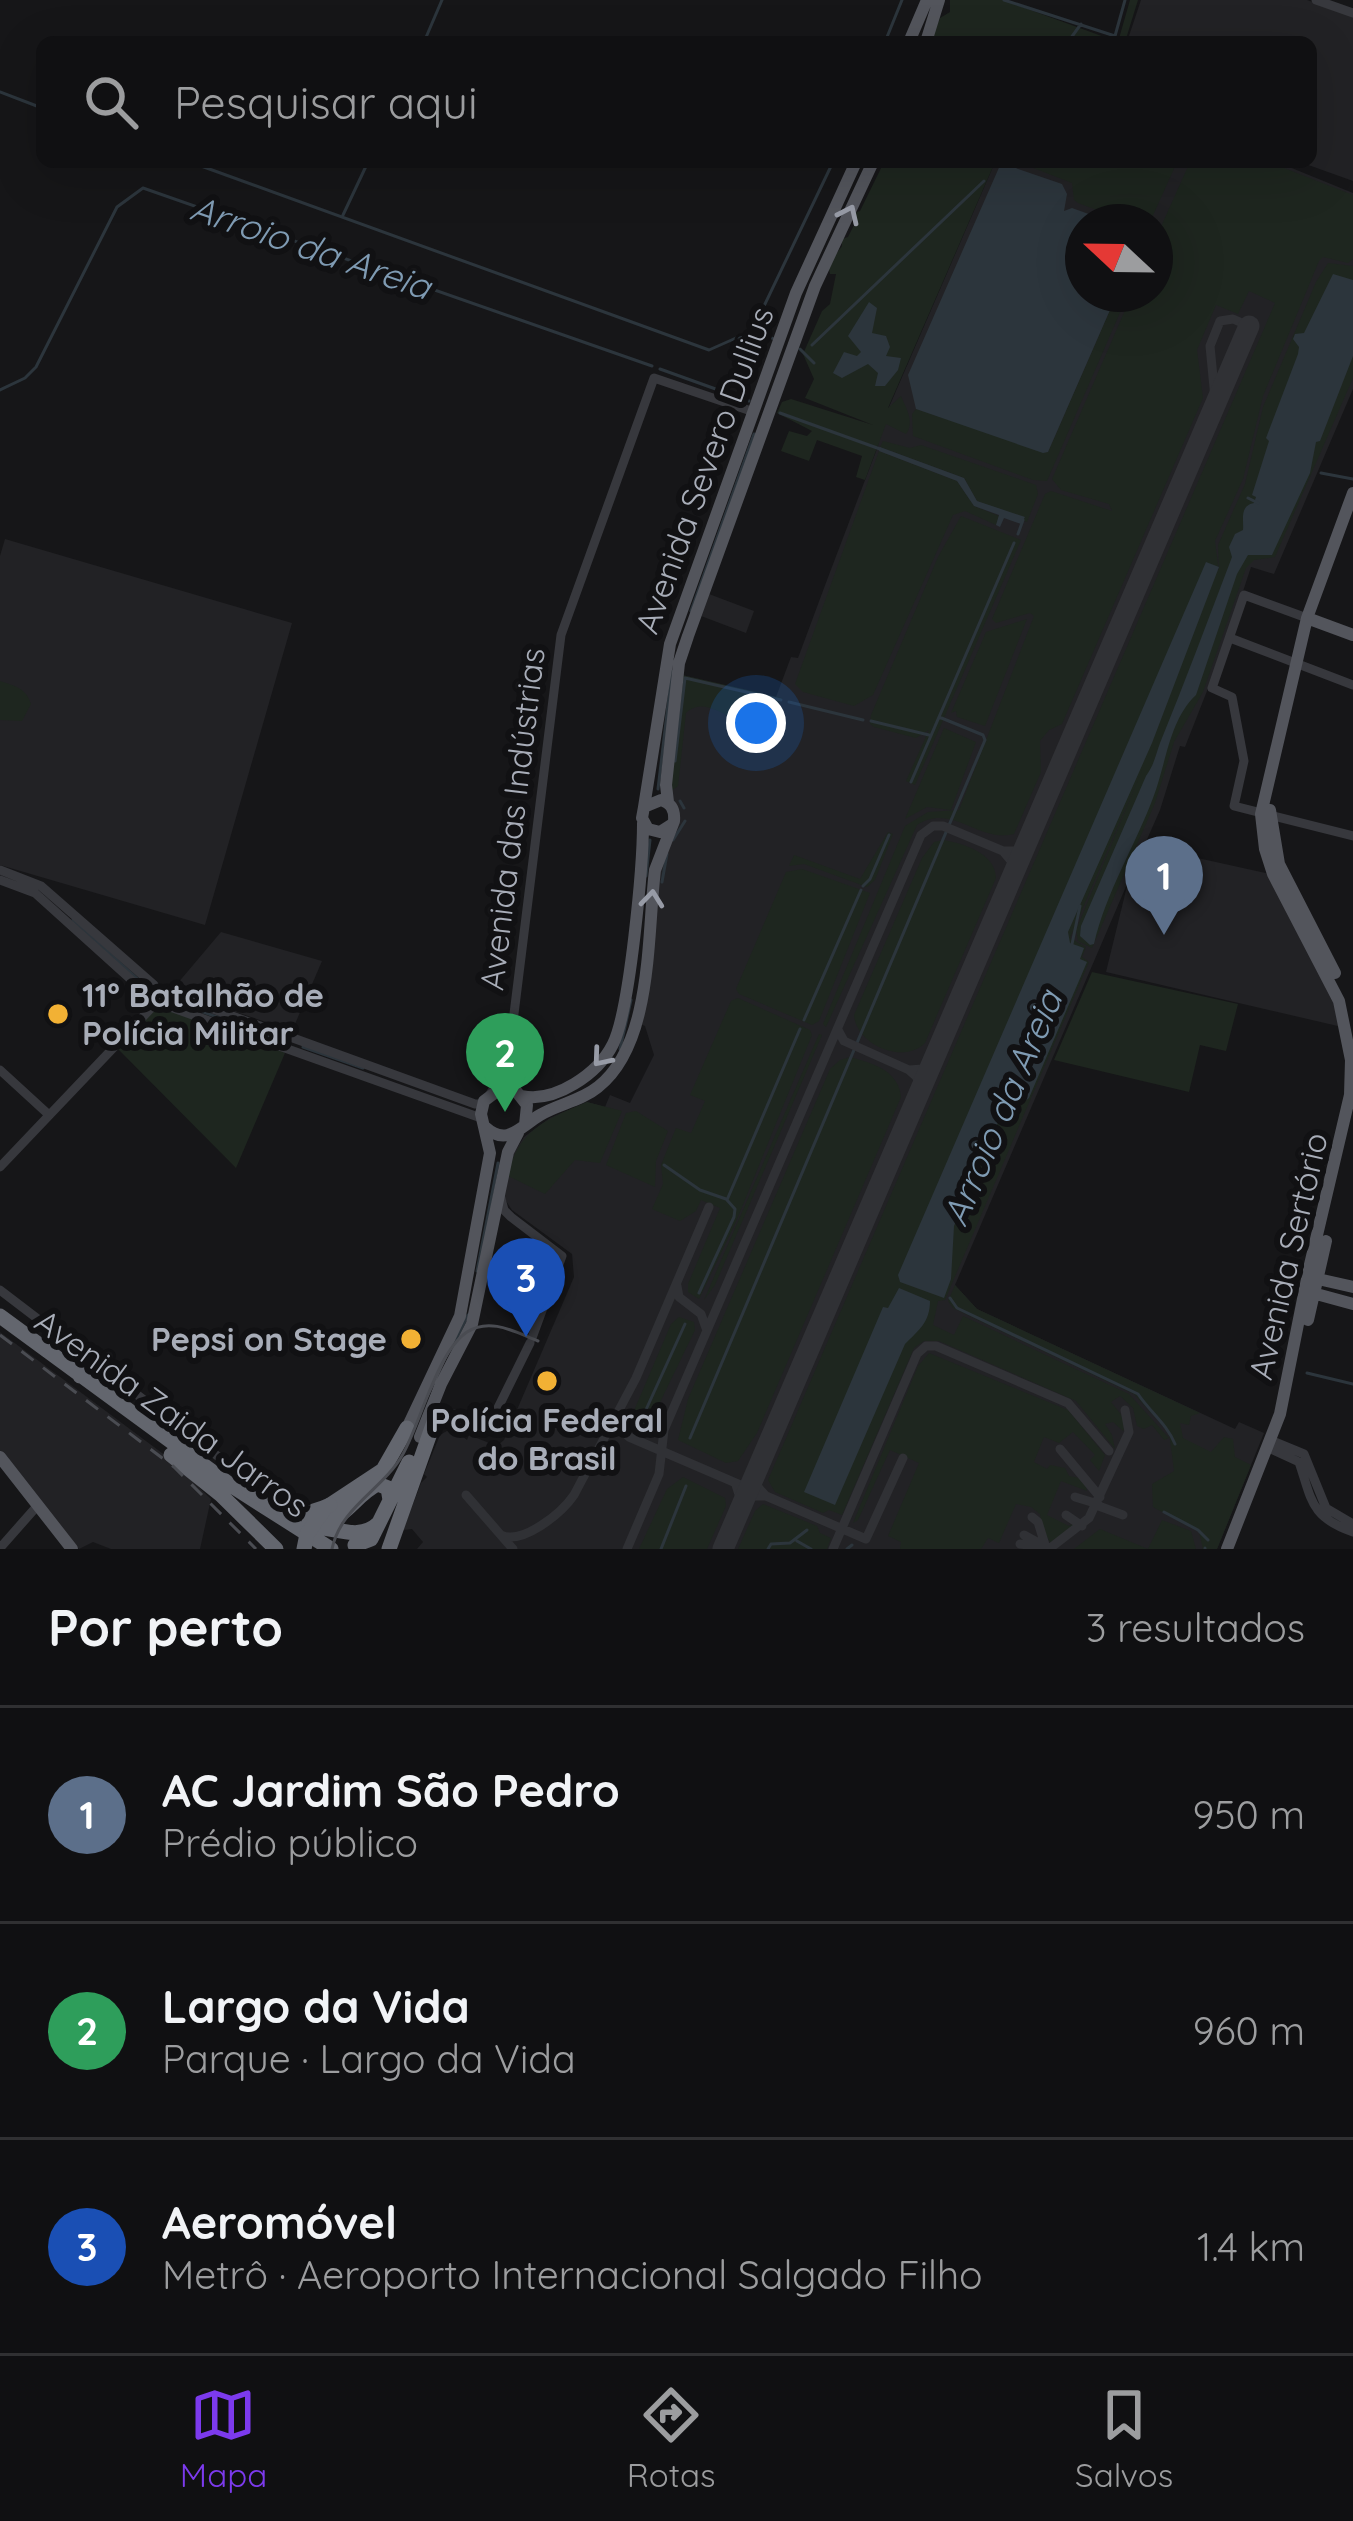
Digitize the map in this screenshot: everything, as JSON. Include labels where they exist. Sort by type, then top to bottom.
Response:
[{"type":"highway","name":"Avenida Zaida Jarros","points":[[0,1316],[81,1362],[174,1451],[331,1549]]},
{"type":"highway","name":"Avenida Zaida Jarros","points":[[0,1326],[306,1549]]},
{"type":"highway","points":[[366,1484],[440,1421]]},
{"type":"highway","points":[[381,1549],[418,1472],[417,1436]]},
{"type":"highway","points":[[381,1549],[405,1488],[417,1436]]},
{"type":"highway","points":[[355,1545],[368,1543],[381,1522],[417,1436]]},
{"type":"highway","points":[[174,1451],[298,1515],[330,1505],[383,1478],[392,1484],[390,1503]]},
{"type":"highway","points":[[174,1451],[276,1549]]},
{"type":"highway","points":[[290,1510],[317,1523],[333,1521],[360,1494],[378,1484],[388,1488],[390,1503]]},
{"type":"highway","points":[[306,1549],[310,1527],[330,1505]]},
{"type":"highway","points":[[290,1510],[316,1527],[359,1534],[381,1522]]},
{"type":"highway","points":[[381,1522],[381,1549]]},
{"type":"main road","points":[[913,36],[936,2]]},
{"type":"main road","points":[[928,36],[936,2]]},
{"type":"main road","name":"Avenida Severo Dullius","points":[[519,1094],[538,1098],[570,1086],[605,1058],[620,1025],[667,655],[781,333],[853,168]]},
{"type":"main road","name":"Avenida Severo Dullius","points":[[668,802],[679,663],[815,286],[870,168]]},
{"type":"main road","name":"Avenida Sertório","points":[[1312,1287],[1352,1079],[1347,1028],[1336,993],[1273,874],[1265,850],[1265,814],[1311,619],[1353,493]]},
{"type":"main road","name":"Avenida Sertório","points":[[1311,619],[1353,514]]},
{"type":"main road","points":[[1311,619],[1353,634]]},
{"type":"main road","points":[[485,1111],[503,1136],[588,1094],[623,1058],[635,1032],[655,870],[671,825],[674,811],[668,802],[653,800],[644,814],[656,832],[671,825]]},
{"type":"main road","name":"Avenida Sertório","points":[[1265,814],[1279,864],[1353,1018]]},
{"type":"main road","points":[[629,957],[645,959]]},
{"type":"main road","points":[[500,1089],[519,1094],[528,1110],[508,1152],[472,1324],[417,1436],[459,1319],[490,1154],[485,1111],[500,1089]]},
{"type":"main road","name":"Avenida Sertório","points":[[1230,1549],[1273,1444],[1353,1118]]},
{"type":"main road","points":[[1312,1287],[1353,1287]]},
{"type":"main road","points":[[1312,1287],[1353,1304]]},
{"type":"main road","points":[[0,1456],[72,1549]]},
{"type":"street","points":[[1316,0],[1353,13]]},
{"type":"street","name":"Avenida das Indústrias","points":[[485,1111],[507,1066],[561,637],[654,378],[754,412]]},
{"type":"street","points":[[1311,619],[1244,595],[1212,689],[1232,697],[1244,761],[1234,806],[1353,836]]},
{"type":"street","points":[[1230,638],[1353,686]]},
{"type":"street","points":[[0,870],[41,886],[155,996]]},
{"type":"street","points":[[0,880],[35,893],[155,996],[485,1111]]},
{"type":"street","points":[[0,1164],[155,996]]},
{"type":"street","name":"Avenida das Indústrias","points":[[507,1066],[519,1094]]},
{"type":"street","points":[[0,1074],[45,1114]]},
{"type":"street","points":[[440,1421],[454,1414],[492,1420],[531,1340],[562,1256],[504,1210],[501,1183]]},
{"type":"street","points":[[0,1290],[81,1362],[290,1510],[316,1508],[376,1472],[417,1436]]},
{"type":"street","points":[[1273,1444],[1306,1456],[1326,1508],[1353,1528]]},
{"type":"street","points":[[4,1549],[40,1507]]},
{"type":"shaded area","points":[[950,0],[1003,0],[1102,36],[932,36],[940,18],[950,12]]},
{"type":"shaded area","points":[[1130,0],[1138,0],[1127,36],[1120,36]]},
{"type":"shaded area","points":[[1141,0],[1307,0],[1353,17],[1353,181],[1317,168],[1317,36],[1129,36]]},
{"type":"shaded area","points":[[881,168],[992,168],[888,408],[901,396],[909,429],[906,434],[886,424],[865,480],[856,477],[862,456],[817,440],[809,461],[781,451],[789,431],[807,436],[812,431],[777,413],[782,402],[791,399],[873,425],[805,398],[814,379],[803,354],[822,311],[830,304],[836,274],[830,274],[828,265],[856,221],[854,213],[860,211]]},
{"type":"shaded area","points":[[992,168],[1292,168],[1353,193],[1353,389],[1274,574],[1251,567],[1227,640],[1130,878],[1149,881],[1157,849],[1270,874],[1331,992],[1342,1027],[1106,972],[1128,882],[955,1285],[977,1309],[1235,1429],[1239,1422],[1264,1433],[1217,1549],[417,1549],[423,1542],[412,1529],[403,1530],[440,1435],[452,1428],[467,1440],[469,1435],[497,1446],[504,1440],[574,1277],[572,1254],[512,1210],[504,1198],[512,1156],[524,1137],[550,1118],[587,1102],[605,1107],[610,1095],[630,1103],[654,1055],[645,1026],[640,1024],[665,847],[682,675],[776,697],[791,657],[798,658],[878,446],[880,428]]},
{"type":"shaded area","points":[[1033,168],[1174,168],[1158,204],[1081,204],[1074,200],[1072,183]]},
{"type":"shaded area","points":[[1187,168],[1284,168],[1353,195],[1353,259],[1348,263],[1323,257],[1319,261],[1263,396],[1243,479],[1215,541],[1219,572],[1218,545],[1245,484],[1263,407],[1328,263],[1353,266],[1353,378],[1275,557],[1254,560],[1246,568],[1203,692],[1174,742],[1155,803],[1092,948],[1078,941],[1076,930],[1143,768],[1070,938],[1086,947],[1082,957],[1089,962],[945,1300],[938,1301],[933,1325],[954,1335],[963,1316],[1129,1394],[1169,1438],[1164,1440],[1152,1425],[1137,1426],[1133,1408],[1120,1396],[1111,1402],[1127,1422],[1123,1431],[1113,1422],[1105,1424],[1115,1449],[1076,1401],[939,1341],[924,1341],[914,1348],[842,1515],[829,1510],[823,1513],[775,1492],[768,1480],[1275,303],[1249,291],[1238,314],[1216,305],[1197,350],[1203,398],[1062,724],[1040,741],[1041,772],[1014,834],[989,833],[942,818],[917,825],[826,1027],[823,1024],[905,826],[928,812],[959,810],[1034,616],[1030,613],[996,623],[992,619],[1045,494],[1051,491],[1112,511],[1109,504],[1061,490],[1052,479],[1124,312],[1173,312],[1171,204]]},
{"type":"shaded area","points":[[1109,312],[1120,312],[1047,481],[913,436],[912,414],[916,409],[1048,452]]},
{"type":"shaded area","points":[[883,441],[910,448],[921,445],[1036,485],[1038,494],[1027,522],[977,501],[964,478],[880,447]]},
{"type":"shaded area","points":[[879,451],[957,481],[974,506],[999,516],[996,525],[965,511],[953,515],[873,695],[854,706],[803,692],[795,684]]},
{"type":"shaded area","points":[[961,516],[1021,540],[915,785],[906,781],[929,730],[916,738],[874,727],[871,715],[938,557]]},
{"type":"shaded area","points":[[5,539],[292,623],[205,925],[0,865],[0,556]]},
{"type":"shaded area","points":[[709,594],[754,611],[746,633],[701,616]]},
{"type":"shaded area","points":[[1027,619],[985,726],[957,717],[956,711],[951,713],[986,632]]},
{"type":"shaded area","points":[[682,675],[782,698],[778,703],[764,702],[756,721],[703,707],[686,713],[678,786],[671,791]]},
{"type":"shaded area","points":[[0,681],[19,688],[29,699],[22,721],[0,720]]},
{"type":"shaded area","points":[[944,728],[976,742],[951,810],[927,807],[905,819]]},
{"type":"shaded area","points":[[888,832],[893,834],[875,880],[867,887],[804,864],[789,866],[794,855],[860,879]]},
{"type":"shaded area","points":[[943,840],[985,856],[996,878],[925,1043],[905,1052],[882,1049],[863,1035],[854,1015],[922,858],[934,842]]},
{"type":"shaded area","points":[[802,869],[870,893],[819,1021],[812,1025],[736,989],[786,872]]},
{"type":"shaded area","points":[[221,932],[322,961],[292,1031],[172,990]]},
{"type":"shaded area","points":[[1092,972],[1238,1004],[1226,1051],[1200,1045],[1189,1092],[1054,1060]]},
{"type":"shaded area","points":[[738,998],[812,1035],[736,1222],[699,1299],[688,1292],[688,1284],[720,1208],[701,1200],[696,1211],[680,1221],[652,1209],[663,1184],[661,1165],[676,1128],[691,1133],[705,1101],[690,1095],[731,1001]]},
{"type":"shaded area","points":[[157,1005],[285,1053],[236,1168],[116,1047]]},
{"type":"shaded area","points":[[819,1034],[715,1285],[704,1300]]},
{"type":"shaded area","points":[[850,1057],[890,1074],[901,1097],[757,1433],[738,1461],[726,1463],[678,1440],[688,1399],[830,1069]]},
{"type":"shaded area","points":[[587,1102],[622,1111],[600,1163],[575,1160],[545,1194],[508,1176],[526,1137]]},
{"type":"shaded area","points":[[636,1111],[668,1131],[656,1161],[655,1187],[606,1165],[626,1113]]},
{"type":"shaded area","points":[[955,1285],[977,1309],[1200,1413],[1191,1416],[1189,1425],[1180,1423],[1183,1438],[1211,1452],[1224,1437],[1233,1439],[1235,1457],[1251,1465],[1217,1549],[1203,1549],[1199,1532],[1153,1507],[1152,1484],[1174,1471],[1169,1432],[1134,1394],[953,1308],[948,1301]]},
{"type":"shaded area","points":[[679,1317],[694,1322],[695,1330],[651,1421],[639,1425],[633,1413],[671,1324]]},
{"type":"shaded area","points":[[0,1332],[166,1456],[211,1499],[200,1549],[111,1549],[93,1542],[79,1549],[0,1451]]},
{"type":"shaded area","points":[[929,1353],[1068,1410],[1105,1455],[1099,1471],[1090,1460],[1095,1455],[1073,1432],[1059,1443],[1044,1437],[1034,1462],[1047,1469],[1050,1465],[1065,1468],[1069,1476],[1084,1479],[1087,1491],[1061,1481],[1047,1515],[1069,1526],[1075,1522],[1077,1527],[1051,1544],[1040,1514],[1016,1504],[999,1543],[988,1538],[981,1549],[900,1549],[901,1542],[888,1536],[919,1463],[890,1450],[853,1523],[918,1366]]},
{"type":"shaded area","points":[[683,1477],[725,1498],[726,1506],[707,1549],[639,1549],[667,1489]]},
{"type":"shaded area","points":[[763,1504],[817,1526],[831,1538],[827,1549],[738,1549]]},
{"type":"shaded area","points":[[1162,1520],[1191,1531],[1196,1549],[1148,1549]]},
{"type":"shaded area","points":[[1100,1529],[1148,1549],[1074,1549]]},
{"type":"water","points":[[999,168],[1016,168],[1062,184],[1067,194],[1065,312],[1109,312],[1048,452],[916,409],[908,375]]},
{"type":"water","points":[[1333,274],[1353,280],[1353,356],[1316,442],[1310,473],[1272,555],[1248,555],[1237,574],[1196,695],[1174,730],[1153,798],[1090,945],[1080,936],[1081,926],[1154,761],[1232,557],[1229,547],[1235,534],[1243,530],[1244,510],[1254,503],[1266,438],[1298,354],[1293,339],[1304,333]]},
{"type":"water","points":[[869,302],[877,308],[872,333],[886,336],[890,347],[886,356],[901,358],[885,386],[875,386],[878,373],[868,364],[842,378],[833,373],[844,352],[857,356],[861,352],[848,336]]},
{"type":"water","points":[[880,447],[964,478],[977,501],[1025,517],[1021,524],[1004,518],[1000,527],[996,525],[999,515],[974,506],[957,481],[879,451]]},
{"type":"water","points":[[1206,562],[1219,567],[1152,743],[1068,932],[1070,943],[1084,948],[1080,959],[1087,962],[1029,1098],[1024,1102],[1008,1099],[954,1226],[951,1279],[944,1298],[900,1282],[898,1275]]},
{"type":"water","points":[[899,1288],[930,1301],[928,1315],[905,1344],[835,1505],[804,1492],[883,1307],[888,1308]]},
{"type":"waterway","points":[[427,36],[442,0]]},
{"type":"waterway","points":[[887,36],[902,0]]},
{"type":"waterway","points":[[1004,0],[1115,36],[1125,0]]},
{"type":"waterway","points":[[1072,36],[1081,24]]},
{"type":"waterway","points":[[0,92],[36,106]]},
{"type":"waterway","points":[[207,168],[709,350],[754,330],[774,339]]},
{"type":"waterway","points":[[343,215],[365,168]]},
{"type":"waterway","points":[[753,329],[830,168]]},
{"type":"waterway","points":[[812,345],[984,181]]},
{"type":"waterway","name":"Arroio da Areia","points":[[0,390],[36,367],[117,207],[143,188],[652,366]]},
{"type":"waterway","points":[[800,349],[814,363]]},
{"type":"waterway","name":"Arroio da Areia","points":[[660,369],[749,401]]},
{"type":"waterway","name":"Arroio da Areia","points":[[780,413],[880,449]]},
{"type":"waterway","points":[[691,611],[754,434]]},
{"type":"waterway","points":[[1321,473],[1353,479]]},
{"type":"waterway","points":[[1248,498],[1258,503]]},
{"type":"waterway","points":[[1018,534],[1023,520]]},
{"type":"waterway","points":[[911,782],[1014,543]]},
{"type":"waterway","points":[[658,789],[672,671]]},
{"type":"waterway","points":[[675,761],[685,678],[781,700]]},
{"type":"waterway","points":[[789,702],[863,720]]},
{"type":"waterway","points":[[690,1438],[985,740],[939,717]]},
{"type":"waterway","points":[[871,721],[929,735]]},
{"type":"waterway","points":[[680,801],[684,808]]},
{"type":"waterway","points":[[673,840],[685,821]]},
{"type":"waterway","points":[[863,886],[889,835]]},
{"type":"waterway","points":[[646,876],[650,840]]},
{"type":"waterway","points":[[662,882],[667,854]]},
{"type":"waterway","points":[[804,1020],[861,890]]},
{"type":"waterway","name":"Arroio da Areia","points":[[1072,944],[1080,906]]},
{"type":"waterway","points":[[73,920],[141,982]]},
{"type":"waterway","points":[[169,1000],[285,1041]]},
{"type":"waterway","points":[[620,1049],[631,1000]]},
{"type":"waterway","points":[[699,1293],[734,1217],[735,1209],[727,1200],[800,1029]]},
{"type":"waterway","points":[[303,1047],[363,1068]]},
{"type":"waterway","points":[[477,1271],[498,1163]]},
{"type":"waterway","points":[[664,1165],[700,1190],[726,1199]]},
{"type":"waterway","name":"Arroio da Areia","points":[[950,1298],[957,1308],[1138,1394],[1175,1444]]},
{"type":"waterway","points":[[455,1341],[468,1315]]},
{"type":"waterway","points":[[639,1425],[685,1324]]},
{"type":"waterway","points":[[1307,1373],[1353,1384]]},
{"type":"waterway","points":[[661,1549],[686,1486]]},
{"type":"waterway","points":[[1164,1512],[1208,1540]]},
{"type":"waterway","points":[[768,1549],[771,1544],[790,1543],[807,1530]]},
{"type":"waterway","points":[[797,1541],[811,1549]]},
{"type":"waterway","points":[[847,1549],[852,1545]]},
{"type":"taxiway","points":[[1202,437],[1215,398],[1210,346],[1220,321],[1233,319],[1249,326]]},
{"type":"taxiway","points":[[627,1549],[659,1474],[664,1430],[921,835],[933,826],[943,826],[1003,851]]},
{"type":"taxiway","points":[[1013,874],[1013,863],[1003,851],[1017,851],[1028,840]]},
{"type":"taxiway","points":[[838,1030],[844,1041],[909,1070]]},
{"type":"taxiway","points":[[919,1093],[917,1077],[909,1070],[923,1069],[933,1061]]},
{"type":"taxiway","points":[[501,1535],[530,1532],[574,1495],[636,1378],[709,1207]]},
{"type":"taxiway","points":[[677,1286],[679,1297],[701,1314],[706,1328]]},
{"type":"taxiway","points":[[833,1549],[917,1354],[926,1346],[936,1346],[1068,1403],[1109,1451]]},
{"type":"taxiway","points":[[1049,1549],[1089,1518],[1129,1432],[1125,1410]]},
{"type":"taxiway","points":[[617,1417],[620,1429],[629,1437],[866,1539],[903,1458]]},
{"type":"taxiway","points":[[1060,1449],[1100,1497]]},
{"type":"taxiway","points":[[736,1485],[742,1504],[753,1496],[766,1496],[756,1485],[757,1469]]},
{"type":"taxiway","points":[[466,1495],[513,1549]]},
{"type":"taxiway","points":[[1075,1497],[1098,1504]]},
{"type":"taxiway","points":[[1096,1505],[1123,1515]]},
{"type":"taxiway","points":[[1066,1515],[1082,1526]]},
{"type":"taxiway","points":[[1032,1517],[1046,1548]]},
{"type":"taxiway","points":[[1024,1535],[1046,1547]]},
{"type":"taxiway","points":[[1020,1544],[1044,1547]]},
{"type":"runway","points":[[723,1549],[1249,326]]},
{"type":"tram line","points":[[332,1549],[344,1521],[403,1454],[438,1371],[456,1342],[485,1326],[538,1341]]},
{"type":"railway","points":[[0,1335],[174,1467],[256,1549]]},
{"type":"place","name":"AC Jardim São Pedro","points":[[1164,935]]},
{"type":"place","name":"11º Batalhão de Polícia Militar","points":[[58,1014]]},
{"type":"place","name":"Largo da Vida","points":[[505,1112]]},
{"type":"place","name":"Aeromóvel","points":[[526,1337]]},
{"type":"place","name":"Pepsi on Stage","points":[[411,1339]]},
{"type":"place","name":"Polícia Federal do Brasil","points":[[547,1381]]}]
